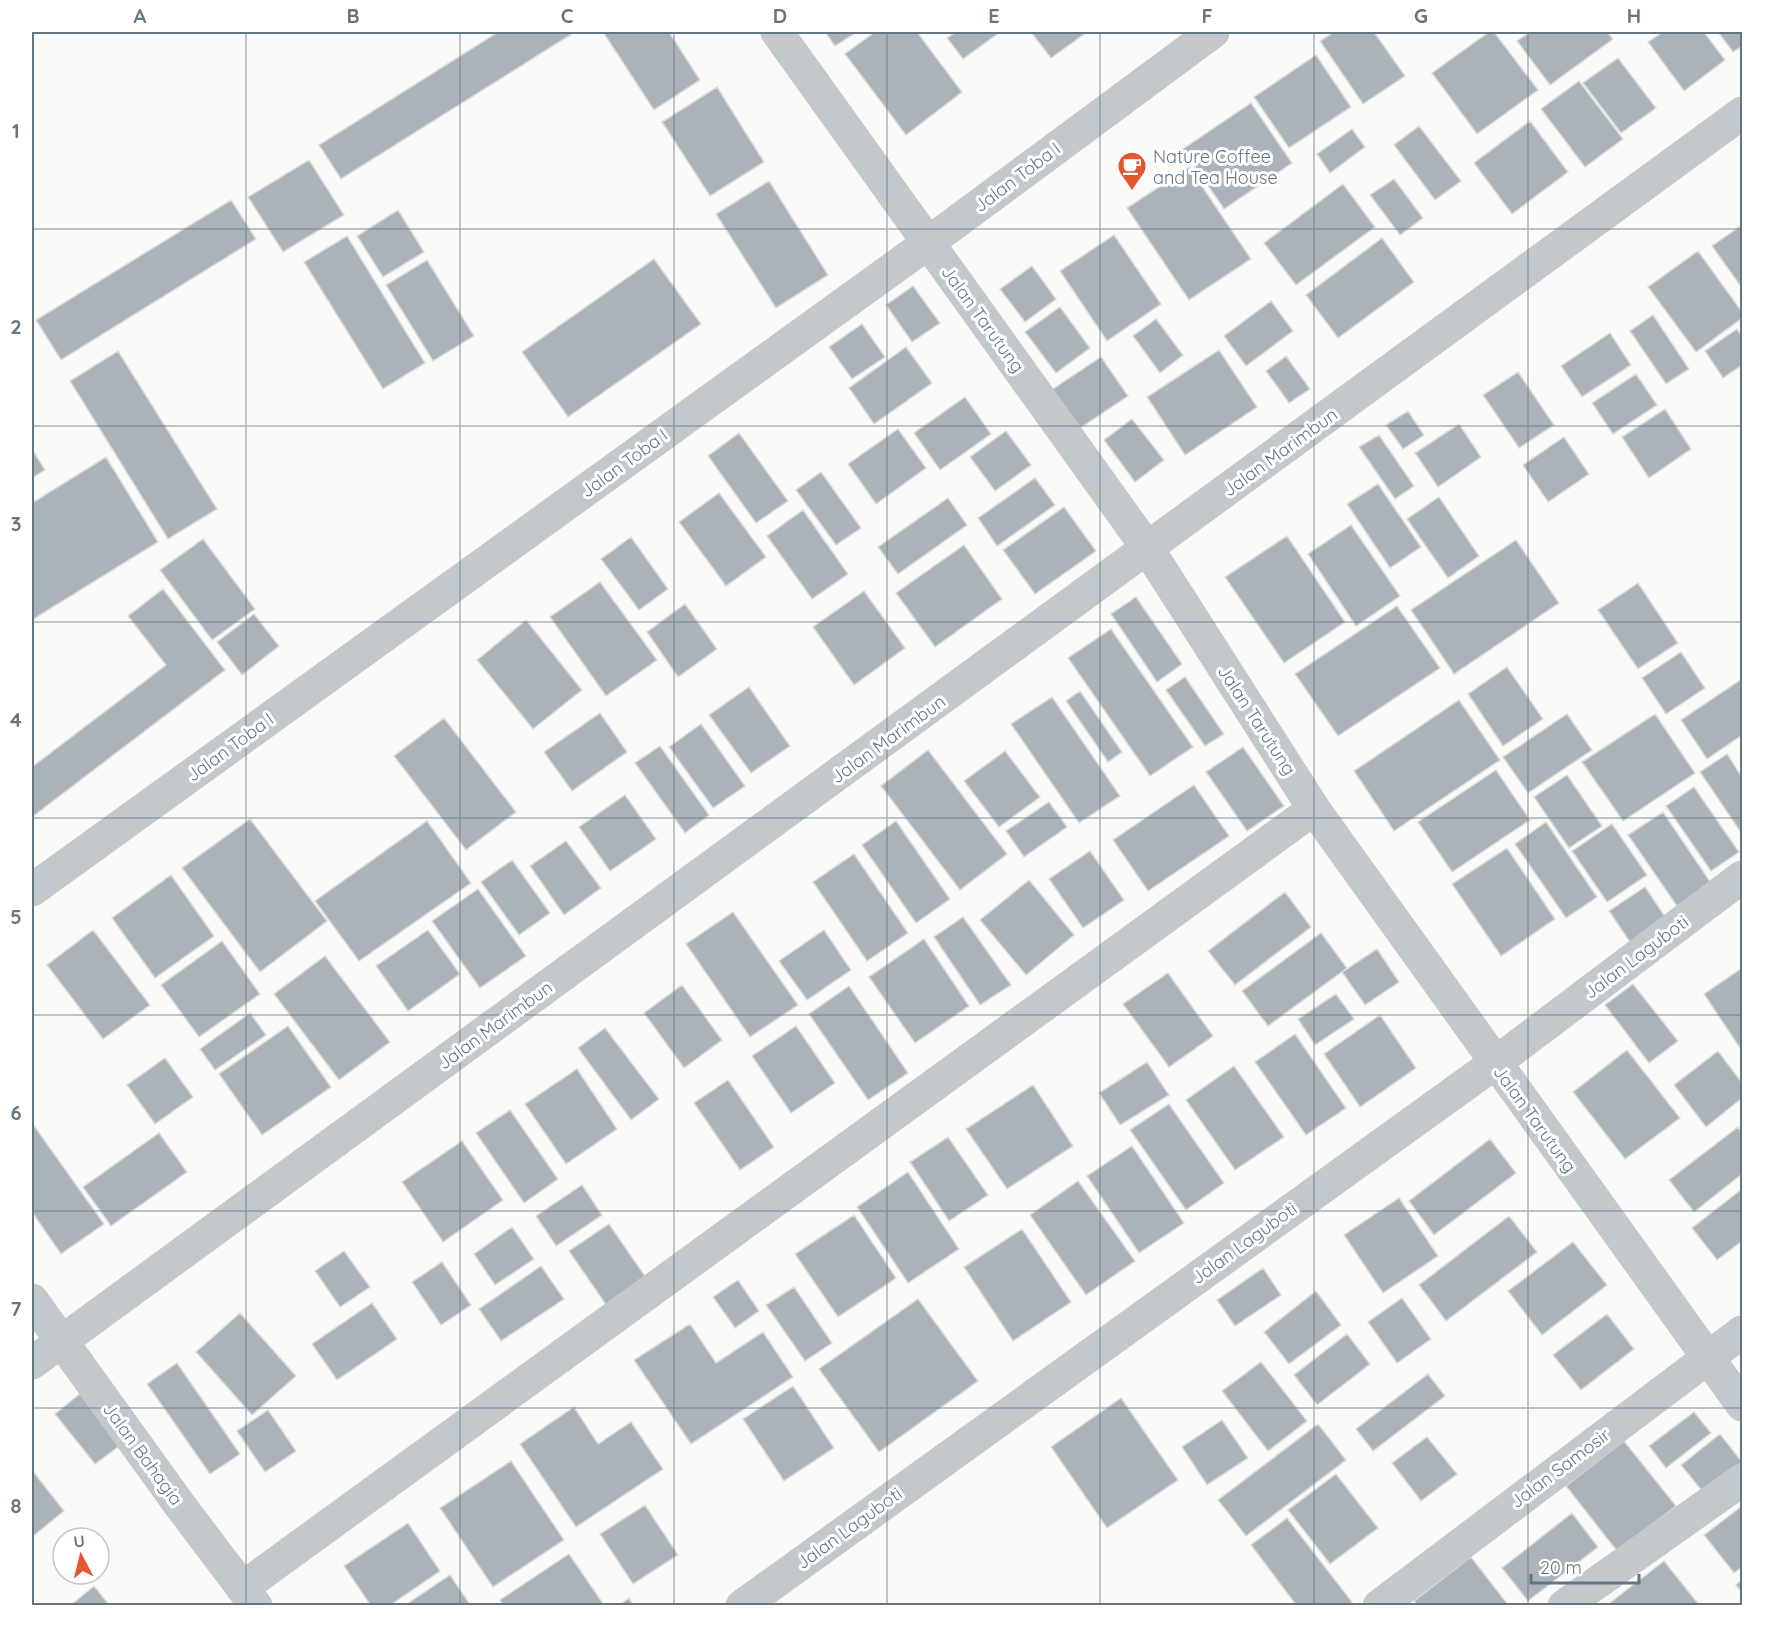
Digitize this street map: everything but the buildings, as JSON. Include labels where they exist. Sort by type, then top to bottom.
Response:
[{"type":"street","name":"Jalan Tarutung","points":[[777,32],[1148,549],[1314,809],[1743,1405]]},
{"type":"street","name":"Jalan Toba I","points":[[32,890],[928,243],[1213,32]]},
{"type":"street","name":"Jalan Marimbun","points":[[32,1363],[1743,113]]},
{"type":"street","points":[[249,1597],[1314,809]]},
{"type":"street","name":"Jalan Laguboti","points":[[742,1605],[1495,1063],[1743,877]]},
{"type":"street","name":"Jalan Bahagia","points":[[32,1300],[249,1597]]},
{"type":"street","name":"Jalan Samosir","points":[[1393,1601],[1743,1332]]},
{"type":"street","points":[[1564,1605],[1743,1480]]},
{"type":"place","name":"Nature Coffee and Tea House","points":[[1132,192]]}]
